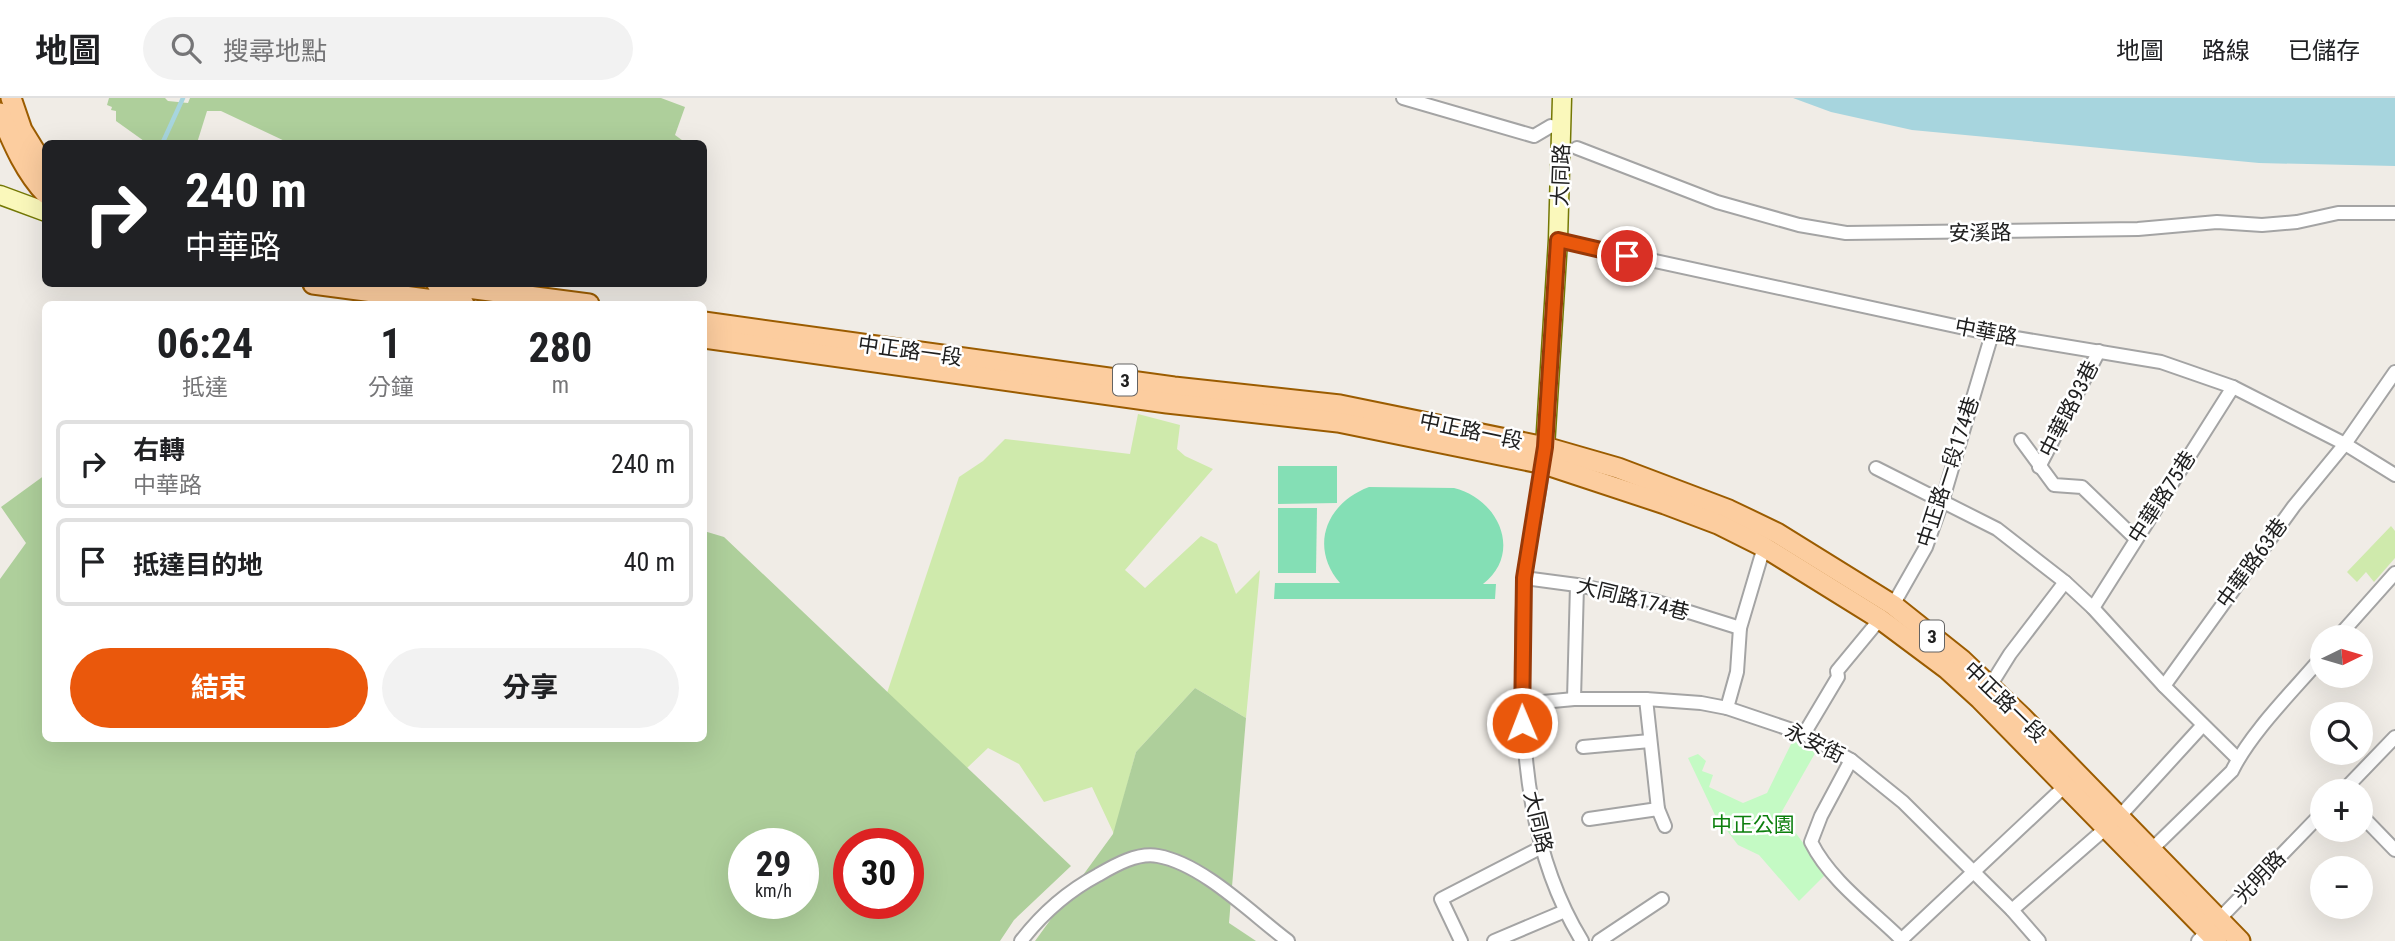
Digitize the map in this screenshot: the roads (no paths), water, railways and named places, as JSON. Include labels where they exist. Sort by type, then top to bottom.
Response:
[{"type":"main road","points":[[11,98],[22,130],[42,162]]},
{"type":"main road","points":[[0,113],[12,142],[42,189]]},
{"type":"main road","points":[[336,287],[441,301]]},
{"type":"main road","points":[[460,287],[566,301]]},
{"type":"main road","name":"中正路一段","points":[[707,322],[1174,387],[1340,405],[1545,456],[1718,524],[1887,612],[1980,699],[2065,786],[2151,850],[2210,933]]},
{"type":"main road","name":"中正路一段","points":[[707,338],[1167,403],[1338,422],[1618,468],[1728,510],[1777,533],[1887,612],[1962,660],[1990,686],[2210,933],[2240,941]]},
{"type":"street","points":[[1403,98],[1534,136],[1551,126]]},
{"type":"street","name":"大同路","points":[[1563,104],[1545,456],[1524,578],[1522,704],[1530,796],[1542,846],[1566,911],[1582,941]]},
{"type":"street","name":"安溪路","points":[[1577,148],[1717,202],[1799,225],[1846,233],[2138,229],[2217,222],[2262,225],[2297,222],[2338,213],[2395,213]]},
{"type":"street","points":[[0,195],[42,211]]},
{"type":"street","name":"中華路","points":[[1558,240],[1992,334],[2161,362],[2233,387],[2345,444],[2395,475]]},
{"type":"street","name":"中正路一段174巷","points":[[1804,734],[1838,677],[1837,671],[1887,612],[1926,547],[1992,334]]},
{"type":"street","name":"中華路93巷","points":[[2039,467],[2099,351]]},
{"type":"street","name":"中華路63巷","points":[[2164,686],[2294,506],[2345,444],[2395,372]]},
{"type":"street","name":"中華路75巷","points":[[2093,608],[2233,387]]},
{"type":"street","points":[[2021,440],[2054,485],[2082,486],[2136,539]]},
{"type":"street","points":[[1876,468],[1997,529],[2065,582],[2238,759]]},
{"type":"street","points":[[1727,708],[1737,672],[1740,628],[1764,547]]},
{"type":"street","points":[[2350,625],[2395,573]]},
{"type":"street","name":"大同路174巷","points":[[1524,578],[1577,585],[1654,601],[1740,628]]},
{"type":"street","points":[[1990,686],[2010,654],[2065,582]]},
{"type":"street","points":[[1574,699],[1577,585]]},
{"type":"street","points":[[2151,850],[2232,771],[2238,759],[2310,672]]},
{"type":"street","name":"永安街","points":[[1522,704],[1574,699],[1646,699],[1701,703],[1727,708],[1804,734],[1852,760],[1930,828],[2039,941]]},
{"type":"street","points":[[1646,699],[1658,809],[1665,826]]},
{"type":"street","points":[[2012,910],[2113,822],[2203,725]]},
{"type":"street","points":[[2355,779],[2395,737]]},
{"type":"street","points":[[1583,747],[1650,741]]},
{"type":"street","points":[[1852,760],[1821,816],[1811,842],[1819,858],[1837,878],[1903,940],[2065,786]]},
{"type":"street","points":[[1589,819],[1658,809]]},
{"type":"street","name":"光明路","points":[[2210,933],[2310,826]]},
{"type":"street","points":[[2373,827],[2395,850]]},
{"type":"street","points":[[1461,941],[1441,899],[1542,846]]},
{"type":"street","points":[[1020,941],[1053,907],[1086,881],[1137,857],[1158,856],[1206,877],[1288,941]]},
{"type":"street","points":[[1599,941],[1662,899]]},
{"type":"street","points":[[1494,941],[1566,911]]},
{"type":"water","points":[[1793,98],[2395,98],[2395,166],[2259,163],[1912,130],[1831,112]]},
{"type":"waterway","points":[[164,140],[183,98]]},
{"type":"park label","name":"中正公園","points":[[1753,825]]}]
